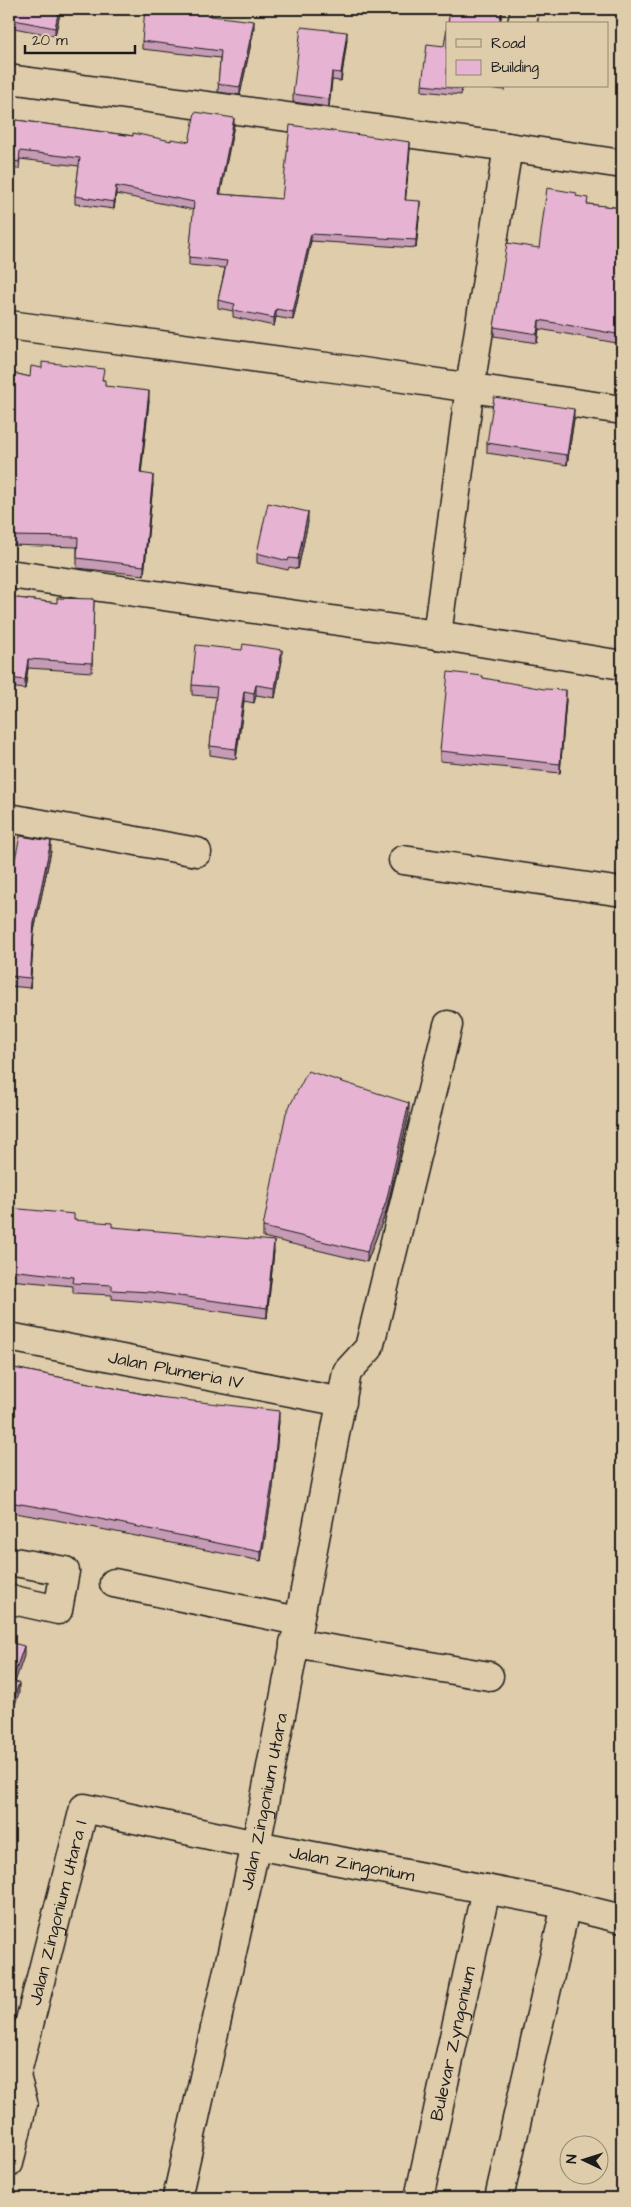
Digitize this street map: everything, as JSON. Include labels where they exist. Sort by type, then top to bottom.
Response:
[{"type":"street","points":[[522,22],[525,9]]},
{"type":"street","points":[[9,79],[508,146],[622,164]]},
{"type":"street","points":[[437,635],[470,387],[508,146]]},
{"type":"street","points":[[9,324],[470,387],[622,410]]},
{"type":"street","points":[[9,574],[437,635],[622,665]]},
{"type":"street","points":[[9,818],[197,852]]},
{"type":"street","points":[[403,860],[622,892]]},
{"type":"street","name":"Jalan Zingonium Utara","points":[[177,2198],[256,1845],[347,1372],[369,1348],[448,1025]]},
{"type":"street","name":"Jalan Plumeria IV","points":[[9,1337],[342,1402]]},
{"type":"street","points":[[9,1561],[65,1571],[58,1610],[9,1599]]},
{"type":"street","points":[[114,1583],[296,1632],[489,1676]]},
{"type":"street","name":"Jalan Zingonium","points":[[84,1808],[256,1845],[560,1904],[622,1919]]},
{"type":"street","name":"Jalan Zingonium Utara I","points":[[9,2163],[24,2102],[12,2080],[84,1808]]},
{"type":"street","name":"Bulevar Zyngonium","points":[[420,2198],[486,1889]]},
{"type":"street","points":[[499,2198],[560,1904]]},
{"type":"building","points":[[9,9],[59,9],[55,28],[14,20],[13,25],[9,25]]},
{"type":"building","points":[[145,9],[181,9],[211,12],[211,16],[254,21],[240,87],[218,84],[221,51],[142,41]]},
{"type":"building","points":[[450,9],[502,9],[499,22],[448,22]]},
{"type":"building","points":[[301,27],[347,32],[341,73],[332,72],[329,99],[293,94]]},
{"type":"building","points":[[446,33],[446,87],[422,85],[427,44],[444,46]]},
{"type":"building","points":[[195,112],[234,118],[219,194],[282,199],[290,125],[410,142],[405,200],[420,201],[416,240],[311,234],[293,312],[276,309],[274,318],[233,310],[235,304],[218,300],[227,261],[189,257],[194,202],[116,186],[114,202],[75,196],[80,158],[20,151],[19,162],[9,160],[9,119],[133,136],[133,133],[171,141],[171,139],[189,142]]},
{"type":"building","points":[[547,188],[577,193],[576,196],[588,198],[587,204],[622,208],[622,335],[539,320],[537,334],[494,327],[507,243],[539,248]]},
{"type":"building","points":[[42,362],[104,369],[102,380],[105,380],[105,386],[149,391],[140,473],[153,475],[144,566],[77,558],[78,537],[9,536],[9,372],[30,377],[31,366],[42,368]]},
{"type":"building","points":[[494,397],[574,409],[567,455],[487,443]]},
{"type":"building","points":[[268,503],[308,512],[298,559],[289,558],[288,561],[257,553]]},
{"type":"building","points":[[9,597],[57,603],[57,598],[94,599],[92,663],[28,659],[25,680],[9,678]]},
{"type":"building","points":[[243,644],[282,650],[275,688],[256,685],[254,693],[244,691],[236,749],[210,746],[217,687],[192,685],[196,645],[242,650]]},
{"type":"building","points":[[448,672],[483,676],[483,678],[544,689],[566,690],[560,764],[440,751]]},
{"type":"building","points":[[20,836],[51,841],[34,922],[30,978],[9,976],[9,887]]},
{"type":"building","points":[[308,1071],[409,1103],[386,1202],[367,1252],[263,1227],[286,1113]]},
{"type":"building","points":[[9,1208],[74,1214],[74,1220],[112,1223],[112,1227],[274,1241],[267,1308],[150,1292],[112,1290],[112,1285],[73,1283],[74,1277],[9,1270]]},
{"type":"building","points":[[9,1367],[158,1397],[279,1411],[273,1478],[261,1552],[9,1502]]},
{"type":"building","points":[[9,1642],[24,1646],[12,1681],[19,1683],[9,1714]]}]
